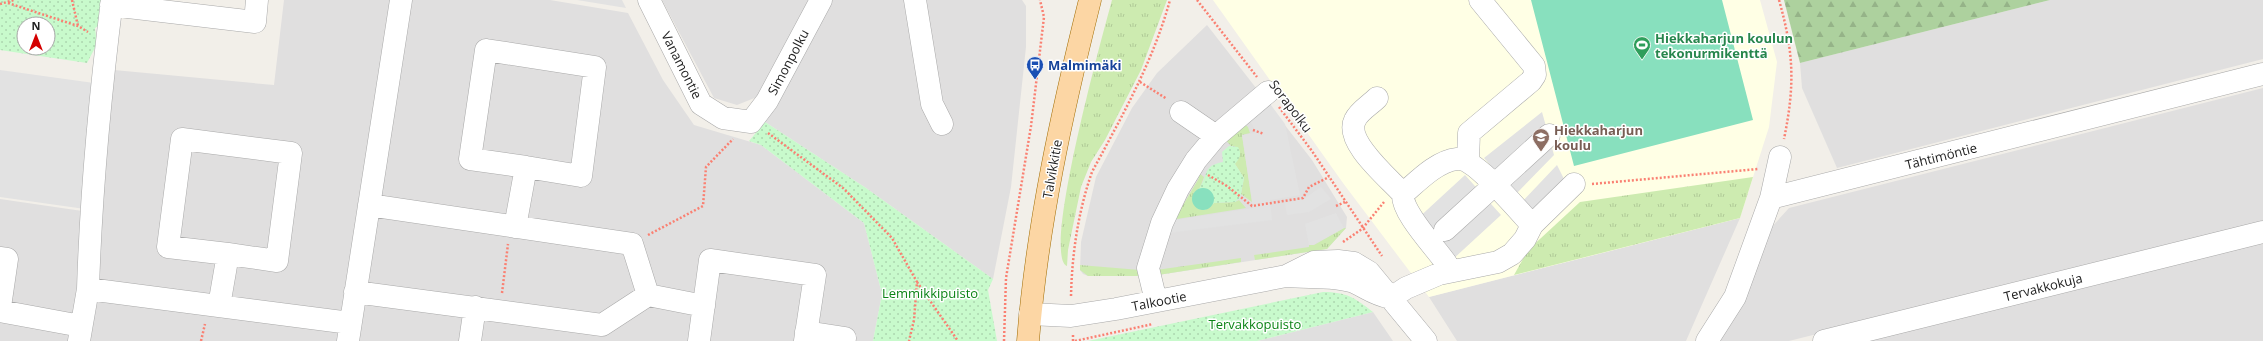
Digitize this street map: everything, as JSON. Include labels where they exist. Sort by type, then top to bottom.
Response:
[{"type":"main road","name":"Talvikkitie","points":[[1028,341],[1038,250],[1065,98],[1090,0]]},
{"type":"street","points":[[0,311],[80,334],[88,289],[90,206],[100,93],[112,3],[206,8],[254,22],[257,0]]},
{"type":"street","points":[[88,289],[220,306],[349,332],[401,0]]},
{"type":"street","name":"Vanamontie","points":[[649,0],[701,104],[723,118],[750,122]]},
{"type":"street","name":"Simonpolku","points":[[750,122],[767,101],[821,0]]},
{"type":"street","points":[[914,0],[932,104],[942,124]]},
{"type":"street","points":[[1468,160],[1469,133],[1531,82],[1535,75],[1534,66],[1480,0]]},
{"type":"street","points":[[486,50],[595,67],[581,176],[526,167],[470,159],[486,50]]},
{"type":"street","name":"Tähtimöntie","points":[[1771,198],[2263,74]]},
{"type":"street","points":[[1156,301],[1148,268],[1162,223],[1178,189],[1193,165],[1216,136],[1268,92]]},
{"type":"street","points":[[1377,98],[1358,115],[1354,121],[1354,133],[1358,145],[1403,194],[1406,210],[1446,263],[1448,272]]},
{"type":"street","points":[[1177,107],[1216,136]]},
{"type":"street","points":[[1445,230],[1549,135]]},
{"type":"street","points":[[182,139],[291,153],[277,261],[228,254],[168,247],[182,139]]},
{"type":"street","points":[[1403,194],[1442,164],[1458,158],[1468,160],[1532,225]]},
{"type":"street","points":[[1707,341],[1735,297],[1771,198],[1779,163]]},
{"type":"street","points":[[513,226],[526,167]]},
{"type":"street","points":[[1426,341],[1391,298],[1406,288],[1448,272],[1498,262],[1512,254],[1525,239],[1532,225],[1574,184]]},
{"type":"street","points":[[369,205],[632,244],[648,295]]},
{"type":"street","name":"Tervakkokuja","points":[[1824,341],[2263,232]]},
{"type":"street","points":[[220,306],[228,254]]},
{"type":"street","points":[[0,258],[7,259],[0,308]]},
{"type":"street","points":[[699,341],[710,260],[815,275],[806,336],[845,338]]},
{"type":"street","name":"Talkootie","points":[[1030,314],[1071,316],[1286,276],[1333,278],[1354,282],[1374,295],[1391,298]]},
{"type":"street","points":[[355,292],[602,325],[648,295],[704,306]]},
{"type":"street","points":[[470,341],[475,307]]},
{"type":"path","points":[[0,4],[8,3],[14,0]]},
{"type":"path","points":[[72,0],[78,26]]},
{"type":"path","points":[[1004,341],[1006,278],[1032,126],[1044,17],[1040,0]]},
{"type":"path","points":[[1158,323],[1074,341],[1071,316],[1074,247],[1092,172],[1140,82],[1161,33],[1170,0]]},
{"type":"path","name":"Sorapolku","points":[[1197,0],[1268,92],[1329,177],[1362,229]]},
{"type":"path","points":[[1574,184],[1602,184],[1702,175],[1779,163],[1791,102],[1792,75],[1789,43],[1779,0]]},
{"type":"path","points":[[8,3],[78,26],[107,40]]},
{"type":"path","points":[[1140,82],[1177,107]]},
{"type":"path","points":[[632,244],[703,206],[706,167],[750,122]]},
{"type":"path","points":[[783,143],[843,188],[892,238],[917,282],[958,341]]},
{"type":"path","points":[[1193,165],[1227,186],[1252,206],[1303,198],[1309,187],[1329,177]]},
{"type":"path","points":[[1336,206],[1345,202]]},
{"type":"path","points":[[500,311],[513,226]]},
{"type":"path","points":[[908,341],[914,320],[917,282]]},
{"type":"shaded area","points":[[284,0],[550,0],[628,13],[663,80],[694,125],[761,145],[864,223],[882,294],[873,341],[0,341],[0,199],[96,213],[114,70],[274,85]]},
{"type":"shaded area","points":[[577,0],[622,0],[626,8]]},
{"type":"shaded area","points":[[662,0],[814,0],[762,95],[737,105],[714,98]]},
{"type":"shaded area","points":[[832,0],[1022,0],[1026,6],[1026,47],[1011,187],[993,279],[866,188],[765,122]]},
{"type":"shaded area","name":"Hiekkaharjun koulu","points":[[1213,0],[1760,0],[1777,62],[1769,127],[1740,218],[1429,297],[1343,183]]},
{"type":"shaded area","points":[[2050,0],[2263,0],[2263,59],[1837,168],[1802,88],[1800,63]]},
{"type":"shaded area","points":[[1207,25],[1312,160],[1347,217],[1346,228],[1327,249],[1158,275],[1088,276],[1083,274],[1080,270],[1081,242],[1096,177],[1132,108],[1157,73]]},
{"type":"shaded area","points":[[0,70],[94,83],[85,209],[0,197]]},
{"type":"shaded area","points":[[2263,88],[2263,222],[1789,341],[1718,341],[1769,230],[1789,208]]},
{"type":"shaded area","points":[[1268,101],[1285,124],[1300,195],[1270,200],[1272,220],[1168,233],[1169,221],[1253,208],[1242,135],[1255,133],[1254,128],[1248,118]]},
{"type":"shaded area","points":[[1542,112],[1554,155],[1516,194],[1484,158]]},
{"type":"shaded area","points":[[1557,165],[1567,185],[1534,219],[1519,205]]},
{"type":"shaded area","points":[[1465,175],[1501,215],[1451,261],[1415,221]]},
{"type":"shaded area","points":[[1321,187],[1331,199],[1309,212],[1287,215],[1285,203],[1305,198]]},
{"type":"shaded area","points":[[1336,213],[1344,228],[1313,245],[1309,245],[1305,224]]},
{"type":"shaded area","points":[[1740,218],[1686,341],[1457,341],[1429,297]]},
{"type":"shaded area","points":[[2263,240],[2263,341],[1860,341]]},
{"type":"shaded area","points":[[1373,312],[1393,341],[1257,341]]},
{"type":"green space","points":[[0,0],[104,0],[100,25],[95,28],[97,44],[87,63],[40,56],[56,56],[56,16],[16,16],[16,52],[0,50]]},
{"type":"green space","points":[[1112,0],[1167,0],[1141,70],[1105,140],[1091,162],[1081,187],[1068,250],[1067,266],[1061,253],[1062,224],[1068,185],[1087,95]]},
{"type":"green space","name":"Hiekkaharjun koulun tekonurmikenttä","points":[[1531,0],[1722,0],[1753,120],[1574,166]]},
{"type":"green space","points":[[1784,0],[2050,0],[1800,63]]},
{"type":"green space","points":[[1241,121],[1248,127],[1250,133],[1242,135],[1252,202],[1241,194],[1244,178],[1235,164],[1235,146],[1231,146],[1222,136]]},
{"type":"green space","name":"Lemmikkipuisto","points":[[765,122],[866,188],[993,279],[988,290],[997,341],[873,341],[882,294],[864,223],[761,145],[749,141]]},
{"type":"green space","points":[[1229,146],[1238,147],[1240,152],[1239,158],[1235,164],[1244,178],[1240,198],[1235,202],[1214,203],[1205,210],[1198,209],[1193,202],[1193,194],[1203,182],[1209,168],[1223,162],[1222,152]]},
{"type":"green space","points":[[1195,170],[1204,177],[1200,188],[1197,190],[1205,210],[1214,203],[1235,202],[1239,200],[1246,208],[1177,219],[1176,217],[1199,178],[1193,173]]},
{"type":"green space","points":[[1753,177],[1740,218],[1514,275],[1528,250],[1580,202]]},
{"type":"green space","points":[[1203,188],[1211,191],[1214,199],[1211,207],[1203,210],[1195,207],[1192,199],[1195,191]]},
{"type":"green space","points":[[1346,228],[1327,249],[1255,260],[1254,255],[1309,247],[1309,245],[1314,245]]},
{"type":"green space","points":[[1241,258],[1241,262],[1158,275],[1156,270]]},
{"type":"green space","points":[[1080,265],[1140,270],[1140,276],[1088,276],[1080,270]]},
{"type":"green space","name":"Tervakkopuisto","points":[[1323,292],[1338,293],[1350,297],[1373,312],[1257,341],[1088,341]]},
{"type":"place","name":"Hiekkaharjun koulun tekonurmikenttä","points":[[1642,60]]},
{"type":"place","name":"Malmimäki","points":[[1035,80]]},
{"type":"place","name":"Hiekkaharjun koulu","points":[[1541,152]]}]
